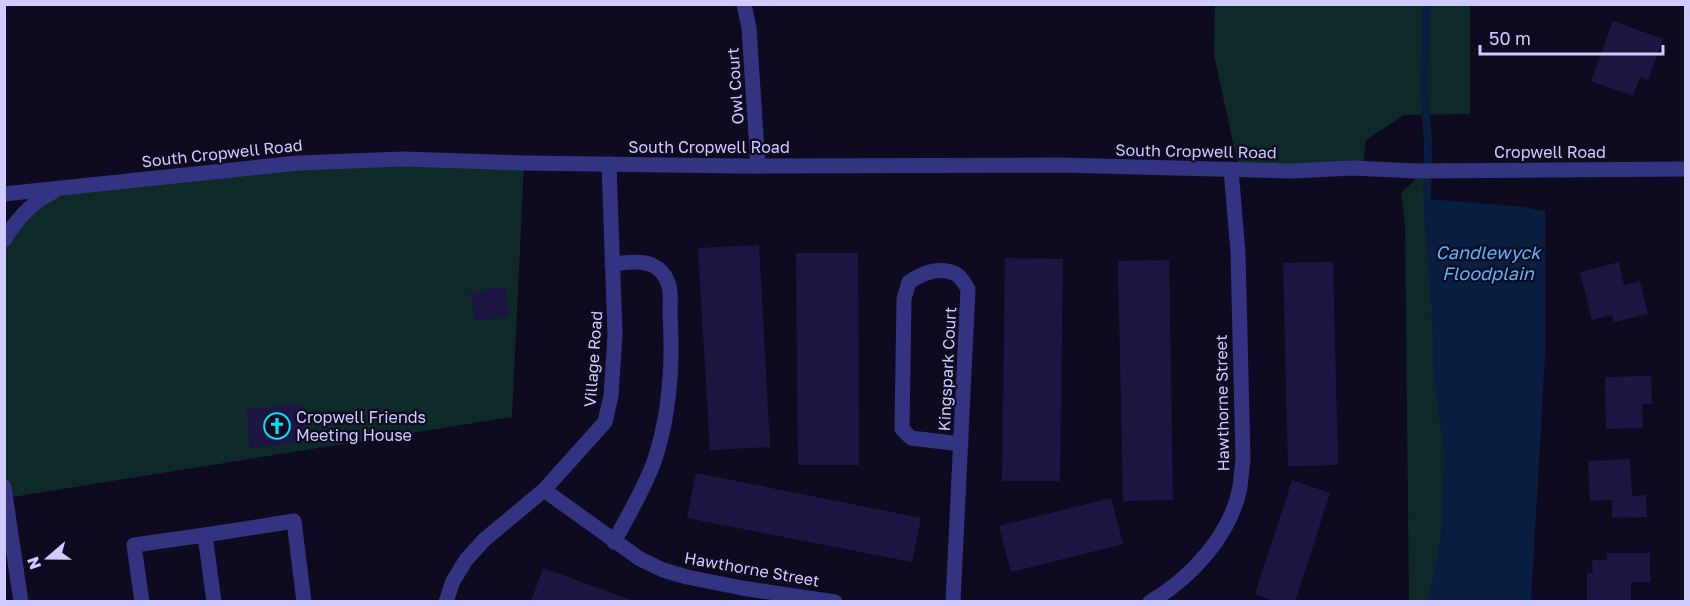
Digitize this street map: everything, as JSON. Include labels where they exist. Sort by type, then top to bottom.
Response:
[{"type":"street","name":"Owl Court","points":[[744,4],[749,28],[758,166]]},
{"type":"street","name":"South Cropwell Road","points":[[4,194],[298,163],[404,159],[758,166],[1003,165],[1293,171],[1353,168],[1415,171]]},
{"type":"street","name":"Village Road","points":[[446,602],[453,581],[466,560],[484,540],[544,490],[605,422],[611,396],[615,335],[609,164]]},
{"type":"street","name":"Hawthorne Street","points":[[1150,602],[1199,563],[1216,541],[1230,516],[1240,489],[1243,459],[1238,253],[1231,169]]},
{"type":"street","name":"Cropwell Road","points":[[1415,171],[1686,169]]},
{"type":"street","points":[[4,240],[18,219],[41,198],[65,188]]},
{"type":"street","points":[[612,264],[642,260],[666,277],[670,295],[671,329],[671,371],[666,417],[654,460],[614,542]]},
{"type":"street","name":"Kingspark Court","points":[[953,602],[961,444],[968,289],[957,274],[946,271],[925,271],[909,282],[904,299],[902,429],[911,438],[961,444]]},
{"type":"street","name":"Hawthorne Street","points":[[544,490],[640,560],[687,577],[741,588],[835,602]]},
{"type":"street","points":[[5,495],[21,602]]},
{"type":"street","points":[[142,602],[134,545],[294,521],[304,602]]},
{"type":"street","points":[[205,535],[214,602]]},
{"type":"green space","points":[[1215,5],[1470,5],[1470,114],[1404,115],[1366,140],[1362,173],[1238,166],[1214,55]]},
{"type":"green space","name":"Cropwell Friends Meeting House","points":[[298,163],[524,163],[512,417],[6,498],[4,240],[41,198]]},
{"type":"green space","points":[[1428,168],[1427,199],[1437,332],[1437,371],[1448,451],[1445,535],[1431,601],[1409,601],[1405,222],[1401,193]]},
{"type":"water","name":"Candlewyck Floodplain","points":[[1427,199],[1524,207],[1545,211],[1545,356],[1531,601],[1431,601],[1445,535],[1448,451],[1437,371],[1437,332]]},
{"type":"building","points":[[1613,21],[1663,39],[1648,80],[1640,77],[1633,96],[1591,81]]},
{"type":"building","points":[[759,245],[770,447],[710,450],[698,248]]},
{"type":"building","points":[[796,253],[858,253],[859,465],[798,465]]},
{"type":"building","points":[[1005,258],[1063,259],[1060,481],[1002,481]]},
{"type":"building","points":[[1169,260],[1173,500],[1123,501],[1118,261]]},
{"type":"building","points":[[1333,262],[1338,465],[1288,466],[1283,263]]},
{"type":"building","points":[[1619,262],[1624,285],[1640,281],[1648,314],[1614,322],[1612,315],[1592,320],[1580,272]]},
{"type":"building","points":[[505,287],[509,316],[475,321],[471,292]]},
{"type":"building","points":[[1651,376],[1652,404],[1642,404],[1643,428],[1606,429],[1605,377]]},
{"type":"building","name":"Cropwell Friends Meeting House","points":[[304,403],[308,442],[250,448],[246,409]]},
{"type":"building","points":[[1630,459],[1632,496],[1646,495],[1647,517],[1612,518],[1612,500],[1590,501],[1588,461]]},
{"type":"building","points":[[696,473],[921,518],[912,562],[687,518]]},
{"type":"building","points":[[1292,480],[1330,493],[1295,602],[1276,602],[1255,594]]},
{"type":"building","points":[[1111,498],[1123,544],[1011,572],[999,526]]},
{"type":"building","points":[[1607,553],[1650,553],[1650,582],[1631,582],[1631,602],[1587,602],[1587,573],[1593,573],[1592,560],[1607,560]]},
{"type":"building","points":[[543,568],[634,601],[634,602],[531,602]]},
{"type":"waterway","points":[[1427,4],[1424,86],[1428,144],[1427,199],[1437,332],[1437,371],[1448,451],[1445,535],[1431,602]]},
{"type":"place","name":"Cropwell Friends Meeting House","points":[[277,426]]}]
